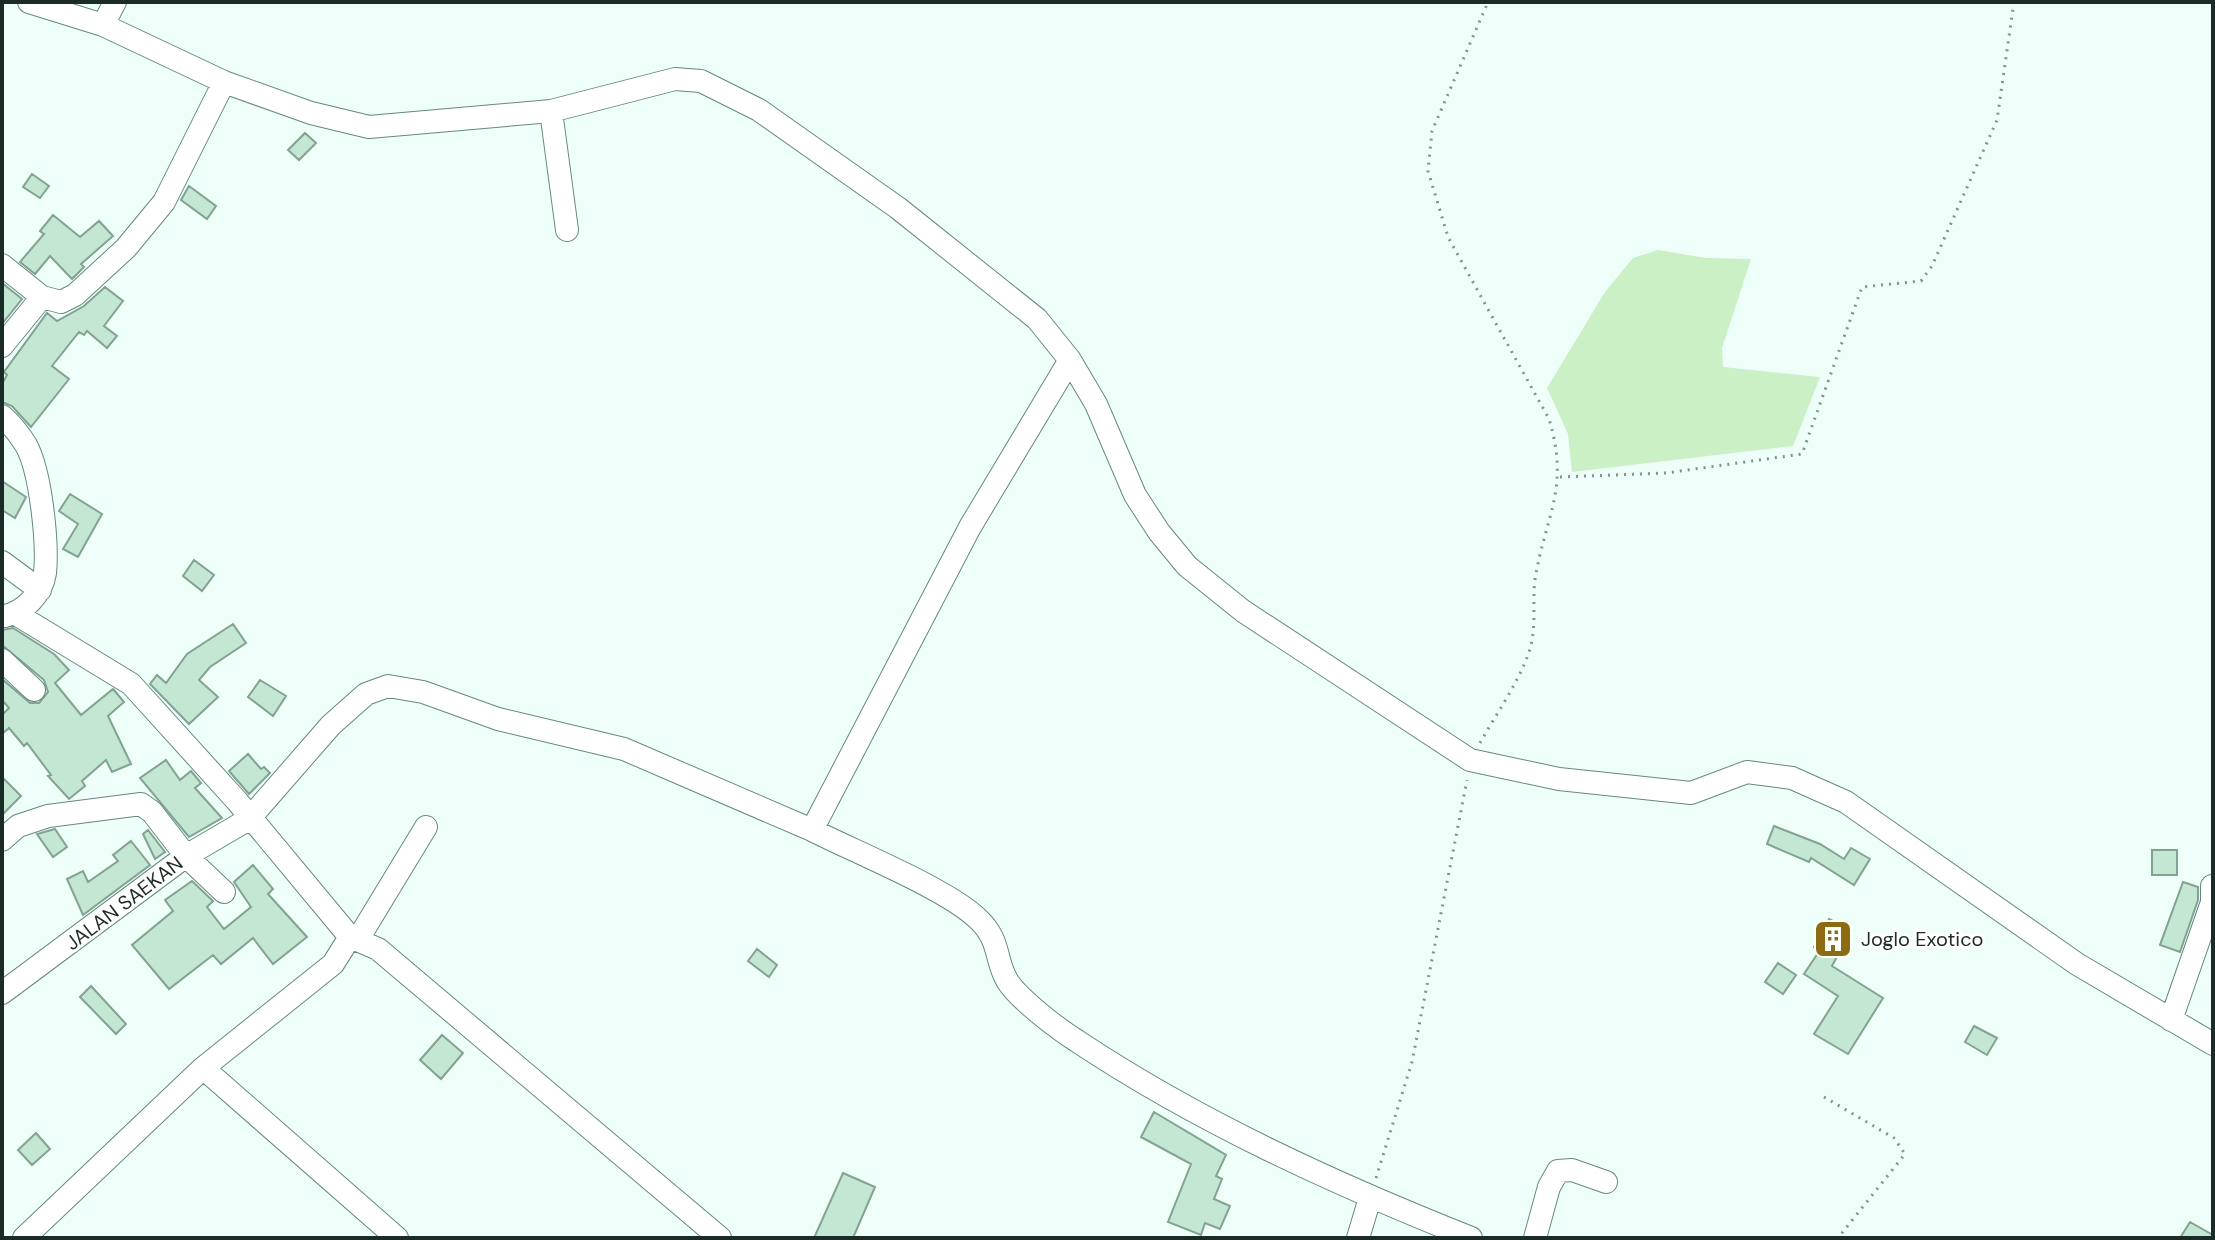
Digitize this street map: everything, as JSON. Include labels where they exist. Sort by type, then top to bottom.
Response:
[{"type":"street","points":[[29,2],[103,25],[224,82],[311,113],[369,127],[551,111],[675,79],[690,78],[720,89],[759,110],[835,162],[973,265],[1037,319],[1070,360],[1096,404],[1135,495],[1159,532],[1187,566],[1243,611],[1470,760],[1559,779],[1691,793],[1747,772],[1792,778],[1846,802],[2077,964],[2213,1044]]},
{"type":"street","points":[[103,25],[115,2]]},
{"type":"street","points":[[2,265],[42,297],[67,301],[126,248],[164,202],[224,82]]},
{"type":"street","points":[[551,111],[567,230]]},
{"type":"street","points":[[2,346],[42,297]]},
{"type":"street","points":[[812,830],[970,527],[1070,360]]},
{"type":"street","points":[[2,416],[26,446],[31,458],[43,518],[45,573],[40,590],[9,615],[131,684],[354,938],[378,949],[720,1238]]},
{"type":"street","points":[[2,562],[40,590]]},
{"type":"street","points":[[2,660],[34,690]]},
{"type":"street","name":"JALAN SAEKAN","points":[[2,993],[186,856],[249,819],[331,725],[366,694],[388,686],[423,692],[498,719],[624,749],[812,830],[977,917],[997,943],[1003,972],[1013,989],[1075,1040],[1221,1126],[1370,1198],[1471,1238]]},
{"type":"street","points":[[2,840],[30,820],[135,803],[152,812],[186,856],[224,892]]},
{"type":"street","points":[[24,1238],[203,1068],[333,964],[354,938],[426,827]]},
{"type":"street","points":[[2171,1020],[2212,902],[2212,886]]},
{"type":"street","points":[[203,1068],[397,1238]]},
{"type":"street","points":[[1535,1238],[1552,1178],[1558,1171],[1572,1170],[1606,1182]]},
{"type":"street","points":[[1358,1238],[1370,1198]]},
{"type":"path","points":[[1370,1198],[1412,1062],[1470,760],[1528,653],[1534,634],[1535,579],[1560,477],[1559,450],[1549,419],[1510,345],[1463,268],[1436,206],[1428,171],[1432,131],[1488,2]]},
{"type":"path","points":[[1560,477],[1666,473],[1802,454],[1862,287],[1921,281],[1932,266],[1997,120],[2014,2]]},
{"type":"path","points":[[1824,1097],[1894,1138],[1905,1154],[1838,1238]]},
{"type":"green space","points":[[1658,250],[1706,258],[1751,259],[1722,348],[1723,367],[1820,377],[1793,446],[1572,472],[1568,434],[1547,388],[1605,292],[1633,258]]},
{"type":"building","points":[[305,133],[316,143],[299,160],[288,150]]},
{"type":"building","points":[[32,174],[49,186],[40,198],[23,187]]},
{"type":"building","points":[[189,186],[216,206],[207,219],[181,200]]},
{"type":"building","points":[[53,215],[80,237],[99,221],[113,236],[81,264],[84,267],[72,279],[50,256],[35,274],[20,262],[44,234],[40,231]]},
{"type":"building","points":[[2,283],[22,299],[2,324]]},
{"type":"building","points":[[105,287],[123,301],[104,326],[117,336],[107,348],[87,331],[84,335],[79,332],[52,366],[69,379],[31,427],[12,406],[2,402],[2,384],[7,375],[4,372],[47,313],[57,321],[84,306]]},
{"type":"building","points":[[2,481],[26,497],[15,518],[2,510]]},
{"type":"building","points":[[70,494],[102,514],[78,557],[63,549],[78,524],[59,511]]},
{"type":"building","points":[[194,560],[214,575],[202,591],[183,576]]},
{"type":"building","points":[[233,624],[246,643],[210,667],[199,680],[218,697],[189,724],[150,684],[157,675],[166,683],[187,654]]},
{"type":"building","points":[[13,628],[54,654],[69,670],[55,683],[81,715],[113,689],[124,702],[108,716],[131,764],[112,772],[106,760],[82,781],[85,786],[69,799],[48,776],[51,775],[27,743],[24,746],[9,728],[2,734],[2,715],[9,708],[2,700],[2,679],[30,703],[39,703],[48,692],[44,680],[2,645],[2,630]]},
{"type":"building","points":[[260,680],[286,696],[273,716],[248,697]]},
{"type":"building","points":[[248,754],[261,769],[264,767],[270,773],[249,794],[229,771]]},
{"type":"building","points":[[166,760],[180,780],[191,771],[201,783],[195,788],[222,818],[189,837],[140,778]]},
{"type":"building","points":[[2,777],[21,796],[2,815]]},
{"type":"building","points":[[1774,826],[1820,844],[1844,859],[1851,848],[1870,859],[1854,885],[1811,858],[1809,862],[1767,844]]},
{"type":"building","points":[[55,829],[67,847],[53,857],[37,834]]},
{"type":"building","points":[[148,830],[165,852],[155,859],[143,834]]},
{"type":"building","points":[[131,841],[150,865],[83,915],[67,879],[83,871],[88,882],[118,861],[113,855]]},
{"type":"building","points":[[2152,850],[2177,850],[2177,875],[2152,875]]},
{"type":"building","points":[[253,865],[273,889],[268,894],[307,937],[273,964],[253,938],[221,964],[213,955],[169,989],[132,945],[173,911],[165,900],[192,881],[213,901],[207,907],[224,929],[251,907],[234,882]]},
{"type":"building","points":[[2183,882],[2198,887],[2198,900],[2180,952],[2160,945]]},
{"type":"building","points":[[1829,919],[1851,931],[1832,966],[1883,998],[1848,1054],[1814,1034],[1838,996],[1804,974],[1820,950],[1814,947]]},
{"type":"building","points":[[757,949],[777,965],[769,977],[748,961]]},
{"type":"building","points":[[1778,963],[1796,975],[1783,994],[1765,982]]},
{"type":"building","points":[[91,986],[126,1024],[116,1034],[80,997]]},
{"type":"building","points":[[1974,1026],[1997,1038],[1987,1055],[1965,1042]]},
{"type":"building","points":[[442,1035],[463,1053],[441,1079],[420,1060]]},
{"type":"building","points":[[1154,1112],[1226,1155],[1216,1176],[1222,1179],[1214,1199],[1230,1206],[1220,1229],[1205,1223],[1201,1235],[1168,1222],[1191,1164],[1141,1137]]},
{"type":"building","points":[[36,1133],[50,1149],[32,1165],[18,1150]]},
{"type":"building","points":[[843,1173],[875,1187],[853,1238],[814,1238]]},
{"type":"building","points":[[2190,1222],[2213,1235],[2213,1238],[2180,1238]]},
{"type":"place","name":"Joglo Exotico","points":[[1833,939]]}]
